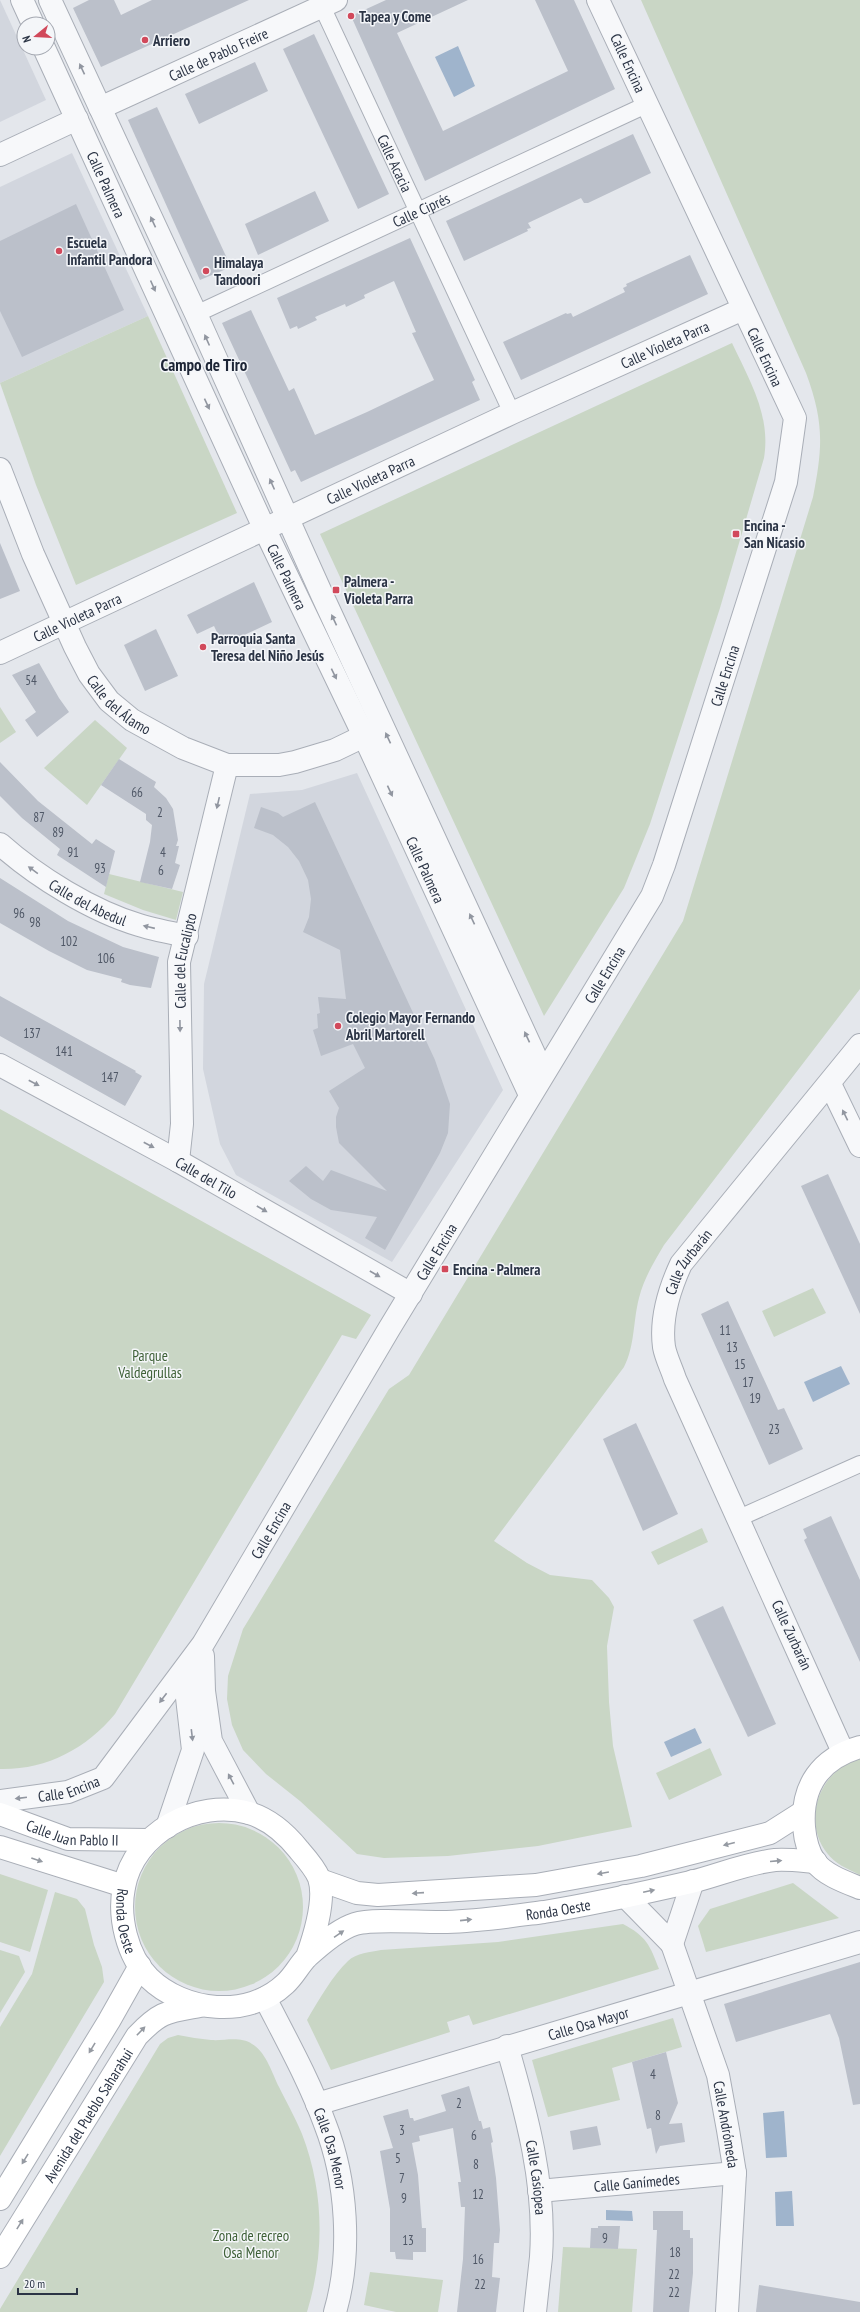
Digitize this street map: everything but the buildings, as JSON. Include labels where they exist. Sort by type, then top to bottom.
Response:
[{"type":"main road","points":[[852,1750],[828,1762],[815,1777],[807,1793],[803,1812],[805,1838],[816,1862],[838,1879],[860,1888]]},
{"type":"main road","name":"Ronda Oeste","points":[[308,1957],[320,1917],[320,1880],[286,1833],[249,1813],[210,1809],[192,1815],[166,1827],[149,1840],[134,1860],[124,1886],[122,1921],[127,1942],[140,1966],[156,1985],[173,1996],[201,2006],[236,2007],[265,1998],[285,1984],[308,1957],[339,1933],[356,1924],[450,1922],[545,1912],[693,1881],[775,1860],[816,1862]]},
{"type":"main road","name":"Ronda Oeste","points":[[320,1880],[357,1893],[378,1895],[536,1885],[641,1866],[743,1841],[770,1833],[803,1812]]},
{"type":"main road","name":"Calle Juan Pablo II","points":[[0,1814],[68,1839],[149,1840]]},
{"type":"main road","points":[[0,1847],[124,1886]]},
{"type":"main road","name":"Avenida del Pueblo Saharahui","points":[[0,2200],[140,1966]]},
{"type":"main road","name":"Avenida del Pueblo Saharahui","points":[[0,2257],[137,2036],[153,2019],[164,2012],[201,2006]]},
{"type":"street","points":[[22,0],[29,16]]},
{"type":"street","name":"Calle Palmera","points":[[50,0],[196,314],[288,519],[543,1073]]},
{"type":"street","name":"Calle Encina","points":[[0,1801],[68,1792],[103,1778],[203,1644],[530,1094],[652,896],[664,865],[786,482],[795,418],[598,0]]},
{"type":"street","name":"Calle de Pablo Freire","points":[[100,108],[326,2]]},
{"type":"street","name":"Calle Acacia","points":[[326,2],[416,211],[512,413]]},
{"type":"street","name":"Calle Palmera","points":[[48,56],[266,530],[364,736],[530,1094]]},
{"type":"street","name":"Calle Ciprés","points":[[196,314],[646,104]]},
{"type":"street","points":[[0,155],[78,119],[87,126],[96,124],[100,108]]},
{"type":"street","name":"Calle Violeta Parra","points":[[0,653],[266,530],[512,413],[743,309]]},
{"type":"street","name":"Calle del Álamo","points":[[0,469],[33,554],[89,674],[109,701],[132,720],[157,735],[227,765],[279,765],[295,762],[335,750],[364,736]]},
{"type":"street","name":"Calle del Eucalipto","points":[[178,1161],[182,1124],[179,962],[187,936],[227,765]]},
{"type":"street","name":"Calle del Abedul","points":[[0,844],[42,876],[106,913],[139,925],[187,936]]},
{"type":"street","name":"Calle Zurbarán","points":[[852,1750],[739,1518],[675,1380],[664,1347],[664,1319],[669,1291],[682,1264],[790,1128],[830,1084],[860,1045]]},
{"type":"street","name":"Calle del Tilo","points":[[0,1065],[178,1161],[411,1294]]},
{"type":"street","points":[[830,1084],[860,1146]]},
{"type":"street","points":[[739,1518],[860,1464]]},
{"type":"street","points":[[203,1644],[204,1690],[211,1741],[249,1813]]},
{"type":"street","points":[[166,1827],[193,1750],[186,1689],[203,1644]]},
{"type":"street","points":[[672,1944],[693,1881]]},
{"type":"street","name":"Calle Andrómeda","points":[[625,1896],[672,1944],[718,2075],[735,2173],[726,2312]]},
{"type":"street","name":"Calle Osa Mayor","points":[[317,2104],[507,2046],[860,1942]]},
{"type":"street","name":"Calle Osa Menor","points":[[265,1998],[317,2104],[333,2149],[344,2216],[344,2257],[335,2312]]},
{"type":"street","name":"Calle Casiopea","points":[[507,2046],[527,2116],[539,2191],[541,2256],[535,2312]]},
{"type":"street","name":"Calle Ganímedes","points":[[539,2191],[735,2173]]},
{"type":"shaded area","points":[[0,0],[16,35],[16,56],[26,56],[46,100],[0,122]]},
{"type":"shaded area","name":"Escuela Infantil Pandora","points":[[72,153],[148,316],[0,383],[0,187]]},
{"type":"shaded area","name":"Colegio Mayor Fernando Abril Martorell","points":[[357,773],[503,1090],[392,1262],[236,1175],[220,1144],[203,1069],[204,984],[250,794],[302,790]]},
{"type":"green space","points":[[641,0],[860,0],[860,989],[664,1245],[650,1270],[641,1291],[630,1351],[624,1367],[494,1541],[527,1563],[550,1575],[592,1580],[609,1598],[614,1607],[607,1646],[609,1702],[613,1746],[632,1827],[538,1846],[448,1856],[384,1858],[357,1854],[300,1801],[266,1774],[243,1750],[232,1725],[227,1699],[228,1676],[243,1629],[389,1389],[409,1375],[683,921],[813,497],[819,463],[819,420],[812,390],[806,373]]},
{"type":"green space","points":[[148,316],[237,513],[76,585],[36,485],[0,383]]},
{"type":"green space","points":[[732,343],[752,385],[762,413],[765,443],[764,458],[720,608],[650,824],[624,888],[544,1016],[320,534]]},
{"type":"green space","points":[[0,707],[16,732],[0,743]]},
{"type":"green space","points":[[95,720],[127,748],[87,805],[44,768]]},
{"type":"green space","points":[[109,874],[183,892],[176,920],[143,910],[104,894]]},
{"type":"green space","name":"Parque Valdegrullas","points":[[0,1109],[371,1315],[356,1339],[342,1335],[115,1714],[91,1738],[64,1755],[33,1766],[0,1769]]},
{"type":"green space","points":[[813,1288],[826,1313],[774,1337],[762,1311]]},
{"type":"green space","points":[[702,1528],[708,1542],[658,1565],[651,1552]]},
{"type":"green space","points":[[710,1748],[722,1775],[669,1800],[656,1773]]},
{"type":"green space","points":[[860,1759],[860,1875],[838,1863],[827,1853],[819,1840],[815,1811],[825,1784],[834,1773],[846,1765]]},
{"type":"green space","points":[[211,1823],[227,1823],[251,1829],[266,1837],[279,1847],[289,1860],[297,1875],[302,1891],[302,1923],[297,1939],[289,1954],[279,1967],[266,1977],[243,1988],[227,1991],[211,1991],[187,1985],[172,1977],[159,1967],[149,1954],[138,1931],[135,1915],[135,1899],[141,1875],[149,1860],[159,1847],[172,1837],[195,1826]]},
{"type":"green space","points":[[0,1874],[48,1890],[30,1952],[0,1942]]},
{"type":"green space","points":[[793,1883],[839,1918],[706,1952],[698,1926],[710,1909]]},
{"type":"green space","points":[[55,1892],[77,1899],[85,1909],[94,1945],[102,1967],[104,1982],[0,2156],[0,2027],[32,1974]]},
{"type":"green space","points":[[623,1924],[631,1928],[642,1937],[650,1947],[659,1969],[473,2025],[469,2015],[447,2022],[450,2032],[331,2070],[307,2020],[326,1989],[342,1967],[351,1958],[368,1952],[498,1942]]},
{"type":"green space","points":[[0,1950],[19,1956],[25,1972],[0,2013]]},
{"type":"green space","points":[[673,2018],[682,2047],[612,2068],[620,2100],[548,2117],[532,2060]]},
{"type":"green space","name":"Zona de recreo Osa Menor","points":[[178,2035],[211,2040],[242,2040],[252,2044],[265,2057],[297,2122],[315,2178],[320,2222],[317,2267],[307,2312],[0,2312],[0,2309],[160,2044],[168,2038]]},
{"type":"green space","points":[[563,2247],[637,2249],[632,2312],[558,2312]]},
{"type":"green space","points":[[370,2272],[443,2280],[438,2312],[396,2312],[364,2305]]},
{"type":"water","points":[[458,46],[475,86],[454,97],[435,57]]},
{"type":"water","points":[[841,1366],[850,1384],[813,1402],[804,1382]]},
{"type":"water","points":[[695,1728],[702,1743],[671,1757],[664,1742]]},
{"type":"water","points":[[784,2111],[787,2157],[766,2158],[763,2113]]},
{"type":"water","points":[[792,2191],[794,2226],[776,2226],[775,2192]]},
{"type":"water","points":[[606,2210],[632,2211],[633,2221],[606,2220]]},
{"type":"place","name":"Tapea y Come","points":[[351,16]]},
{"type":"place","name":"Arriero","points":[[145,40]]},
{"type":"place","name":"Escuela Infantil Pandora","points":[[59,251]]},
{"type":"place","name":"Himalaya Tandoori","points":[[206,271]]},
{"type":"place","name":"Encina - San Nicasio","points":[[736,534]]},
{"type":"place","name":"Palmera - Violeta Parra","points":[[336,590]]},
{"type":"place","name":"Parroquia Santa Teresa del Niño Jesús","points":[[203,647]]},
{"type":"place","name":"Colegio Mayor Fernando Abril Martorell","points":[[338,1026]]},
{"type":"place","name":"Encina - Palmera","points":[[445,1269]]},
{"type":"district","name":"Campo de Tiro","points":[[204,365]]}]
